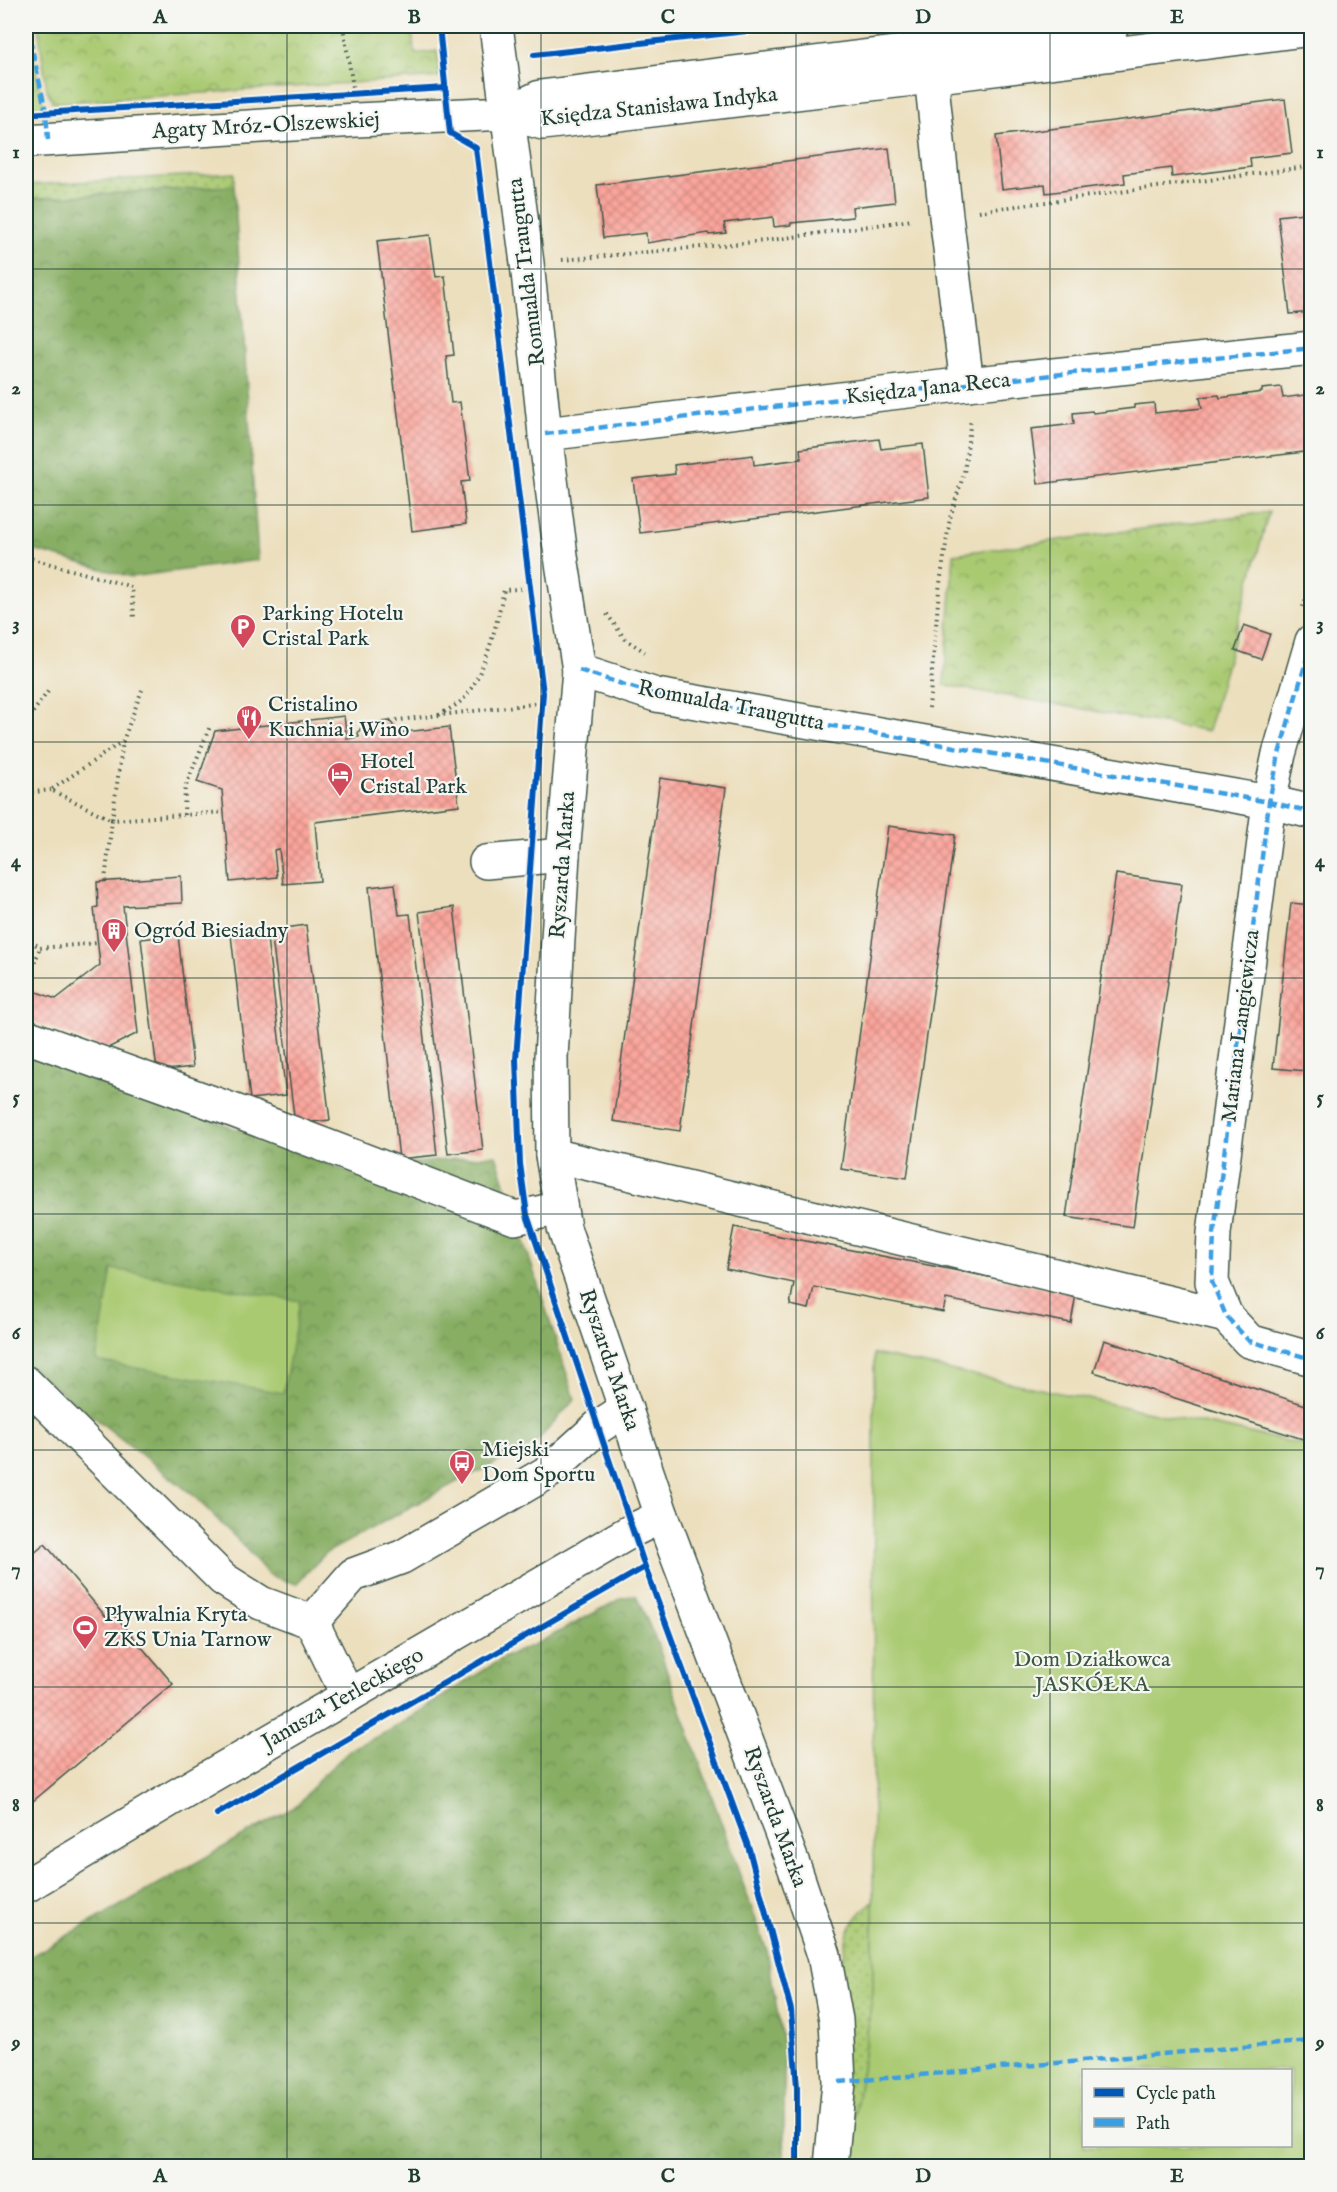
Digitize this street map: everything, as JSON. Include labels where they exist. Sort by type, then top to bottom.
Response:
[{"type":"street","name":"Romualda Traugutta","points":[[495,26],[527,263],[545,434],[579,670],[656,695],[1269,802],[1311,812]]},
{"type":"street","name":"Księdza Stanisława Indyka","points":[[930,63],[1112,26]]},
{"type":"street","name":"Księdza Stanisława Indyka","points":[[507,113],[540,97],[1311,29]]},
{"type":"street","points":[[930,63],[969,398]]},
{"type":"street","name":"Agaty Mróz-Olszewskiej","points":[[26,141],[507,113]]},
{"type":"street","name":"Księdza Jana Reca","points":[[545,434],[969,398],[1311,348]]},
{"type":"street","name":"Mariana Langiewicza","points":[[1306,627],[1269,802],[1214,1233],[1212,1282],[1226,1316],[1250,1341],[1311,1359]]},
{"type":"street","name":"Ryszarda Marka","points":[[579,670],[563,855],[551,1057],[552,1155],[560,1208],[568,1240],[662,1516],[795,1869],[824,1955],[836,2020],[839,2082],[831,2166]]},
{"type":"street","points":[[486,862],[563,855]]},
{"type":"street","points":[[26,1036],[235,1111],[514,1218],[560,1208]]},
{"type":"street","points":[[552,1155],[1226,1316]]},
{"type":"street","points":[[26,1383],[223,1579],[261,1603],[312,1622],[348,1696]]},
{"type":"street","points":[[312,1622],[353,1575],[402,1557],[548,1472],[598,1427],[626,1409]]},
{"type":"street","name":"Janusza Terleckiego","points":[[26,1886],[633,1530],[662,1516]]},
{"type":"path","points":[[343,26],[356,120]]},
{"type":"path","points":[[929,712],[939,590],[950,518],[964,473],[969,398]]},
{"type":"path","points":[[26,557],[132,587],[134,619]]},
{"type":"path","points":[[1306,627],[1311,582]]},
{"type":"path","points":[[439,715],[465,698],[478,675],[494,634],[504,590],[530,588]]},
{"type":"path","points":[[606,610],[610,620],[625,639],[654,658]]},
{"type":"path","points":[[26,722],[49,690]]},
{"type":"path","points":[[105,881],[123,741],[142,690]]},
{"type":"path","points":[[390,721],[542,703]]},
{"type":"path","points":[[184,815],[185,788],[211,724]]},
{"type":"path","points":[[26,793],[51,790],[123,741]]},
{"type":"path","points":[[51,790],[112,820],[224,812]]},
{"type":"path","points":[[26,819],[26,847]]},
{"type":"path","points":[[26,937],[40,948],[98,942]]},
{"type":"path","points":[[26,985],[40,948]]},
{"type":"green space","points":[[27,26],[45,114],[26,116]]},
{"type":"green space","points":[[38,26],[411,26],[415,54],[437,51],[440,77],[53,103],[47,90]]},
{"type":"green space","points":[[234,173],[234,186],[26,199],[26,185]]},
{"type":"green space","points":[[234,186],[258,560],[131,577],[26,548],[26,199]]},
{"type":"green space","points":[[1269,512],[1208,731],[944,685],[954,554]]},
{"type":"green space","points":[[26,1049],[344,1170],[496,1155],[575,1399],[533,1446],[462,1479],[326,1553],[296,1584],[269,1575],[194,1496],[26,1364]]},
{"type":"green space","points":[[112,1269],[300,1301],[283,1393],[96,1361]]},
{"type":"green space","name":"Dom Działkowca JASKÓŁKA","points":[[874,1354],[1311,1446],[1311,2166],[848,2166],[873,1992]]},
{"type":"green space","points":[[636,1595],[657,1643],[767,1951],[784,2051],[784,2166],[26,2166],[26,1959],[298,1805],[322,1776],[353,1748],[389,1731],[503,1658],[540,1642],[622,1598]]},
{"type":"green space","points":[[873,1901],[873,1992],[848,2166],[843,2166],[841,1970],[849,1931],[858,1916]]},
{"type":"building","points":[[1285,99],[1292,153],[1250,158],[1251,167],[1172,177],[1171,168],[1124,174],[1125,183],[1046,193],[1045,184],[1002,189],[996,136]]},
{"type":"building","points":[[889,148],[895,202],[852,207],[853,217],[791,223],[791,225],[774,227],[773,217],[724,223],[726,233],[709,235],[708,233],[647,243],[646,233],[603,238],[597,185]]},
{"type":"building","points":[[1312,212],[1312,312],[1290,314],[1278,216]]},
{"type":"building","points":[[430,235],[436,277],[445,276],[454,355],[446,356],[451,403],[460,402],[470,481],[461,482],[466,524],[412,531],[377,241]]},
{"type":"building","points":[[1281,387],[1283,398],[1312,394],[1312,451],[1038,484],[1031,429],[1074,424],[1073,413],[1134,408],[1134,405],[1154,403],[1155,413],[1202,408],[1200,397],[1219,395],[1220,398]]},
{"type":"building","points":[[879,439],[881,449],[923,444],[929,497],[640,533],[633,479],[675,474],[674,465],[753,455],[754,465],[801,459],[800,449]]},
{"type":"building","points":[[1244,625],[1270,634],[1261,659],[1235,650]]},
{"type":"building","name":"Hotel Cristal Park","points":[[344,716],[347,739],[359,737],[358,733],[363,724],[390,721],[396,733],[449,727],[459,805],[315,822],[320,881],[283,884],[279,849],[274,850],[277,877],[230,882],[222,790],[197,782],[215,731]]},
{"type":"building","points":[[660,778],[726,788],[680,1131],[613,1121]]},
{"type":"building","points":[[888,826],[955,835],[907,1178],[841,1169]]},
{"type":"building","points":[[1116,874],[1182,884],[1133,1227],[1066,1217]]},
{"type":"building","name":"Ogród Biesiadny","points":[[181,876],[182,903],[123,906],[138,1033],[106,1049],[26,1019],[26,988],[56,999],[100,965],[94,908],[98,907],[97,882]]},
{"type":"building","points":[[395,884],[399,915],[410,914],[437,1155],[399,1159],[369,887]]},
{"type":"building","points":[[1291,903],[1312,905],[1312,1039],[1307,1071],[1273,1068]]},
{"type":"building","points":[[454,907],[483,1150],[448,1154],[419,912]]},
{"type":"building","points":[[306,925],[330,1120],[295,1124],[271,930]]},
{"type":"building","points":[[266,930],[286,1095],[250,1099],[231,935]]},
{"type":"building","points":[[178,935],[193,1067],[157,1071],[141,939]]},
{"type":"building","points":[[734,1227],[1076,1294],[1071,1323],[946,1299],[943,1312],[814,1287],[809,1309],[790,1305],[794,1283],[726,1269]]},
{"type":"building","points":[[1104,1340],[1312,1407],[1312,1442],[1094,1372]]},
{"type":"building","name":"Pływalnia Kryta ZKS Unia Tarnow","points":[[45,1544],[107,1618],[113,1613],[173,1684],[26,1807],[26,1560]]},
{"type":"marked path","points":[[27,26],[46,112],[48,140]]},
{"type":"marked path","points":[[545,434],[967,384],[1312,348]]},
{"type":"marked path","points":[[1312,641],[1279,754],[1269,802],[1214,1233],[1212,1282],[1226,1316],[1249,1341],[1312,1359]]},
{"type":"marked path","points":[[579,670],[656,695],[1269,802],[1312,812]]},
{"type":"marked path","points":[[839,2082],[1312,2041]]},
{"type":"cycle path","points":[[439,26],[450,133],[476,148],[543,693],[516,1059],[520,1164],[527,1215],[645,1567],[749,1849],[791,2010],[797,2087],[797,2166]]},
{"type":"cycle path","points":[[534,55],[790,26]]},
{"type":"cycle path","points":[[26,114],[446,88]]},
{"type":"cycle path","points":[[217,1814],[645,1567]]},
{"type":"place","name":"Parking Hotelu Cristal Park","points":[[243,650]]},
{"type":"place","name":"Cristalino Kuchnia i Wino","points":[[249,741]]},
{"type":"place","name":"Hotel Cristal Park","points":[[340,798]]},
{"type":"place","name":"Ogród Biesiadny","points":[[114,954]]},
{"type":"place","name":"Miejski Dom Sportu","points":[[462,1486]]},
{"type":"place","name":"Pływalnia Kryta ZKS Unia Tarnow","points":[[85,1651]]}]
